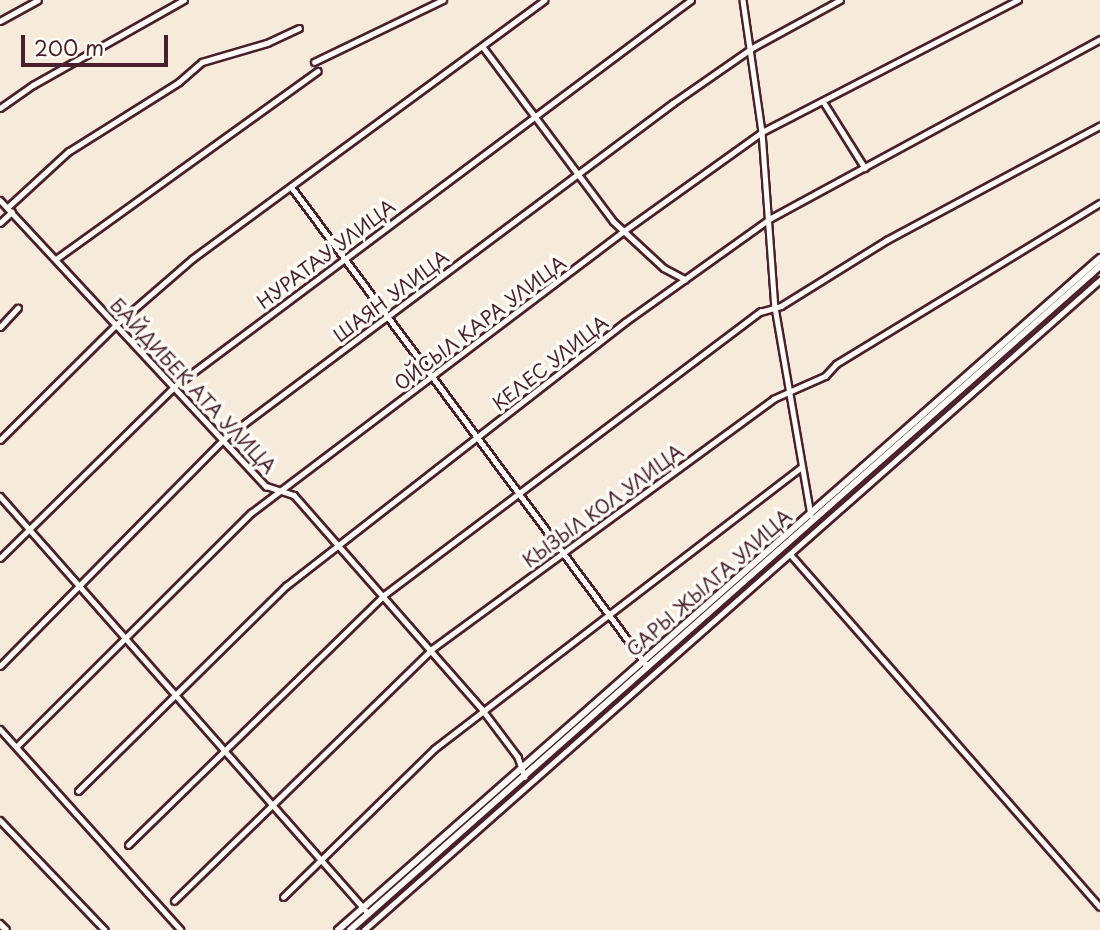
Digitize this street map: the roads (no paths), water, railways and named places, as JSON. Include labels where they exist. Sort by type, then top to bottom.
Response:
[{"type":"main road","name":"САРЫ ЖЫЛГА УЛИЦА","points":[[646,664],[1100,258]]},
{"type":"main road","name":"САРЫ ЖЫЛГА УЛИЦА","points":[[338,930],[366,910],[1100,266]]},
{"type":"main road","name":"САРЫ ЖЫЛГА УЛИЦА","points":[[350,930],[366,910]]},
{"type":"street","points":[[0,20],[38,0]]},
{"type":"street","points":[[0,108],[33,85],[184,0]]},
{"type":"street","points":[[314,62],[443,0]]},
{"type":"street","points":[[0,440],[117,324],[192,259],[293,189],[483,47],[535,3],[544,0]]},
{"type":"street","name":"НУРАТАУ УЛИЦА","points":[[0,558],[175,386],[691,0]]},
{"type":"street","points":[[743,0],[752,48],[771,218],[775,307],[811,515]]},
{"type":"street","name":"ШАЯН УЛИЦА","points":[[0,666],[225,438],[752,48],[840,0]]},
{"type":"street","name":"ОЙСЫЛ КАРА УЛИЦА","points":[[18,746],[277,491],[624,231],[762,132],[1018,0]]},
{"type":"street","points":[[0,223],[68,152],[179,82],[202,62],[267,43],[299,28]]},
{"type":"street","name":"КЕЛЕС УЛИЦА","points":[[78,791],[286,586],[336,544],[685,279],[771,218],[1100,39]]},
{"type":"street","points":[[483,47],[577,175],[624,231],[664,268],[685,279]]},
{"type":"street","points":[[56,259],[318,71]]},
{"type":"street","points":[[823,101],[865,169]]},
{"type":"street","points":[[128,845],[384,595],[760,312],[775,307],[887,240],[1100,126]]},
{"type":"street","points":[[293,189],[646,664]]},
{"type":"street","name":"БАЙДИБЕК АТА УЛИЦА","points":[[0,200],[225,438],[266,486],[294,495],[482,709],[518,757],[523,773]]},
{"type":"street","name":"КЫЗЫЛ КОЛ УЛИЦА","points":[[174,901],[432,649],[789,391],[825,376],[836,364],[1100,203]]},
{"type":"street","points":[[364,930],[1100,280]]},
{"type":"street","points":[[0,327],[18,308]]},
{"type":"street","points":[[283,897],[434,749],[482,709],[801,467]]},
{"type":"street","points":[[0,496],[366,910]]},
{"type":"street","points":[[791,555],[1100,907]]},
{"type":"street","points":[[0,729],[181,930]]},
{"type":"street","points":[[0,820],[105,930]]}]
